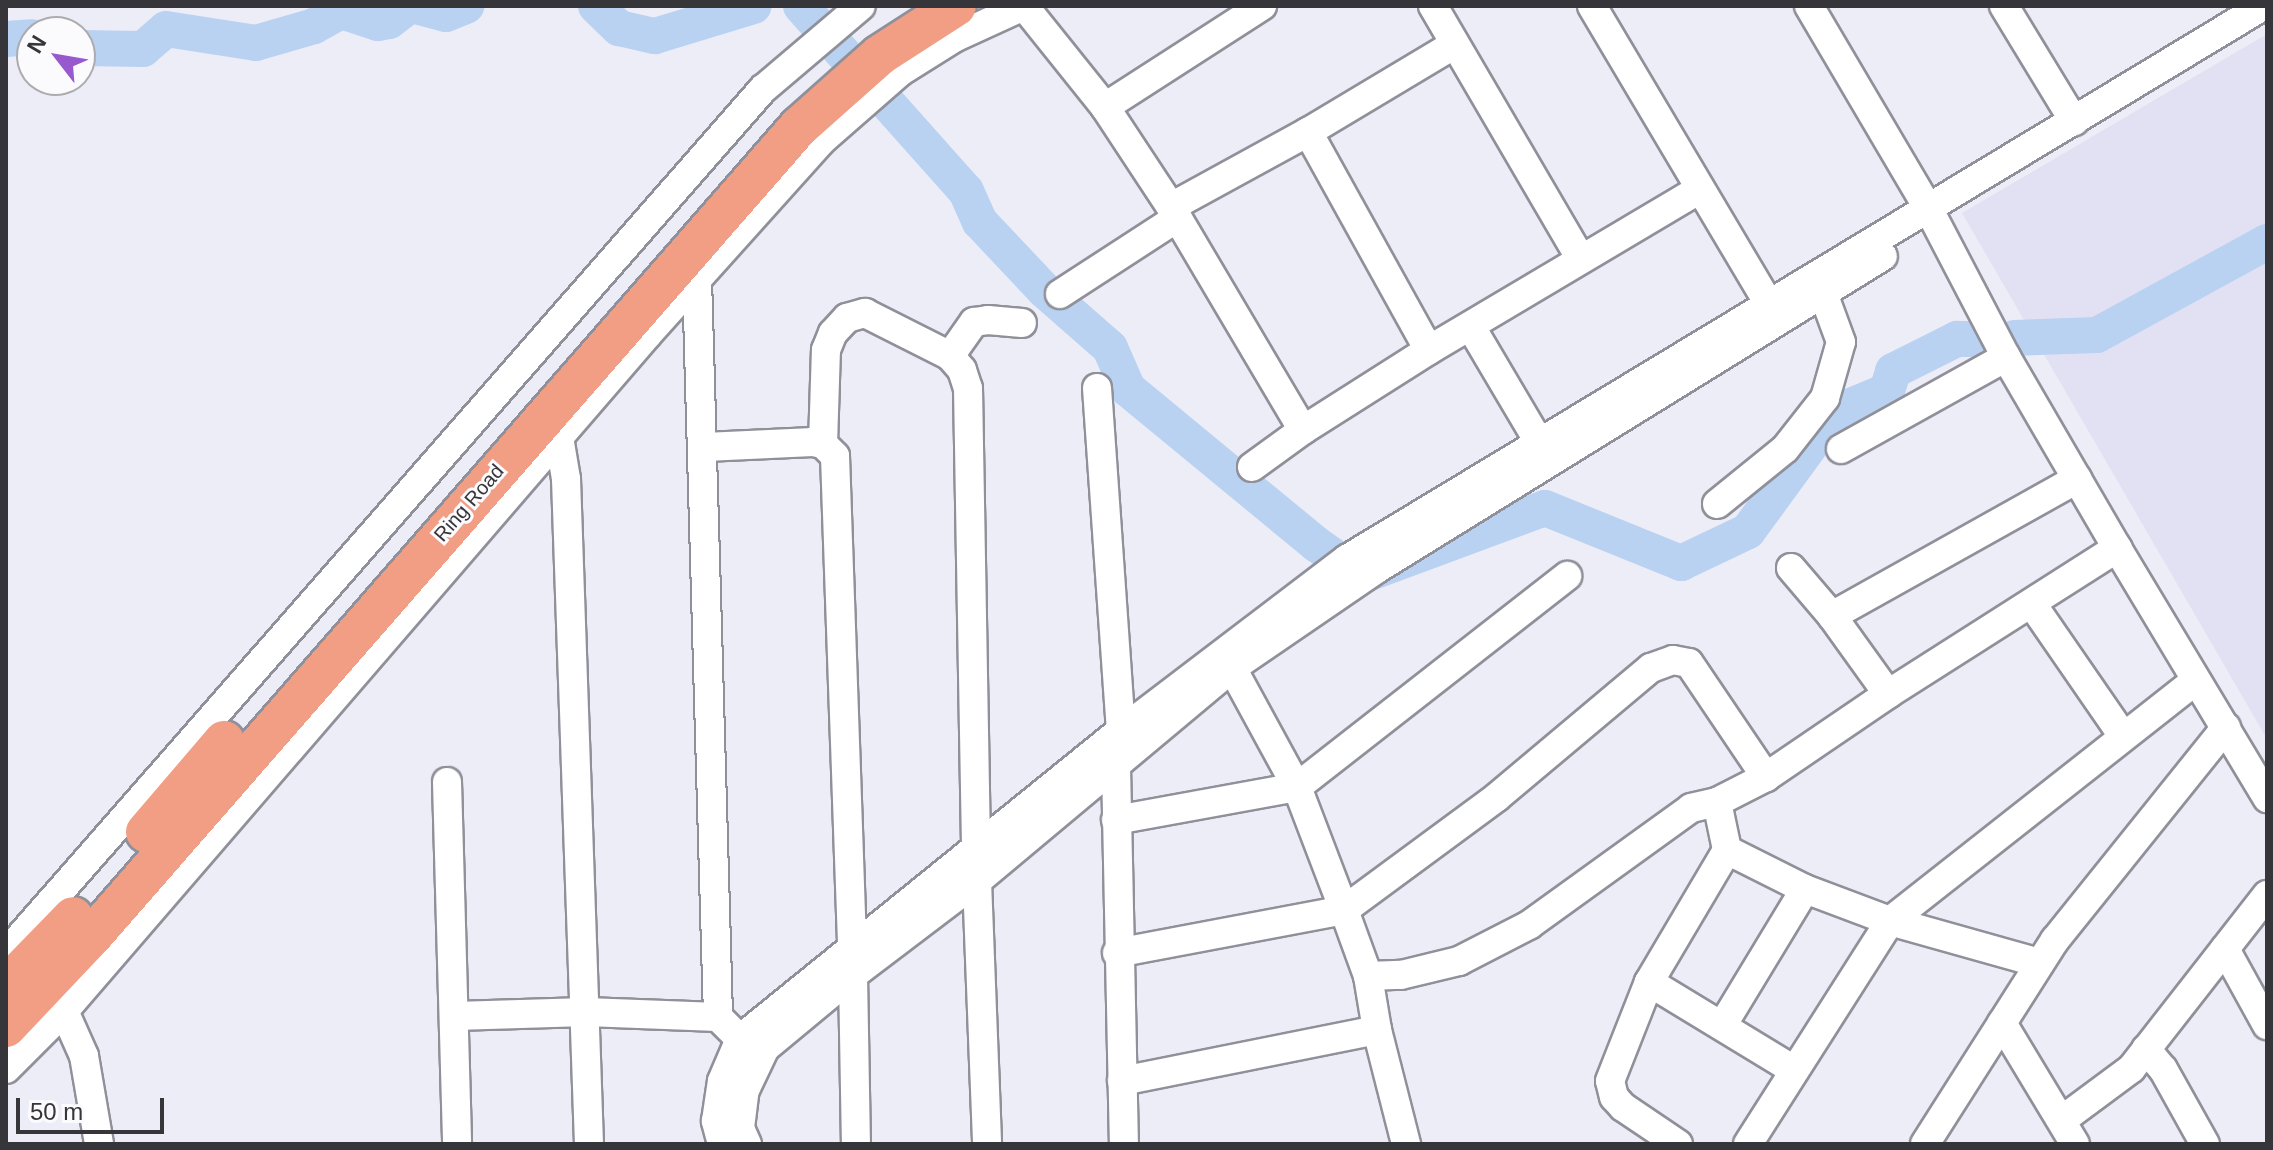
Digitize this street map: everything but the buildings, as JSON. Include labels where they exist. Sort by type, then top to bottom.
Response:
[{"type":"highway","name":"Ring Road","points":[[6,986],[64,927],[810,99],[870,37],[907,6]]},
{"type":"highway","name":"Ring Road","points":[[870,37],[956,6]]},
{"type":"highway","name":"Ring Road","points":[[6,1027],[94,934],[664,279],[810,99]]},
{"type":"street","points":[[6,953],[170,770],[541,339],[810,99],[870,37],[954,38],[1024,6],[1105,107],[1174,212],[1303,430]]},
{"type":"street","points":[[1105,107],[1262,6]]},
{"type":"street","points":[[1433,6],[1580,258]]},
{"type":"street","points":[[1592,6],[1768,303]]},
{"type":"street","points":[[1809,6],[1932,214],[2006,357],[2194,682],[2226,727],[2267,798]]},
{"type":"street","points":[[722,1144],[716,1121],[722,1081],[740,1039],[852,945],[1232,668],[1341,573],[1375,570],[1823,293],[1932,214],[2074,121],[2263,6]]},
{"type":"street","points":[[2008,7],[2074,121]]},
{"type":"street","points":[[1060,294],[1174,212],[1455,44]]},
{"type":"street","points":[[6,1069],[64,1011],[697,278],[810,99]]},
{"type":"street","points":[[1308,132],[1429,350]]},
{"type":"street","points":[[1252,467],[1303,430],[1429,350],[1700,189]]},
{"type":"street","points":[[747,1144],[740,1128],[745,1090],[765,1048],[853,975],[977,881],[1124,749],[1341,573],[1539,442],[1768,303],[1932,214]]},
{"type":"street","points":[[697,278],[705,447],[718,1017]]},
{"type":"street","points":[[1717,504],[1785,449],[1825,398],[1841,342],[1823,293]]},
{"type":"street","points":[[823,444],[826,350],[833,333],[847,318],[865,313],[950,356],[962,370],[968,388],[976,852]]},
{"type":"street","points":[[950,356],[974,322],[1022,323]]},
{"type":"street","points":[[1471,327],[1539,442]]},
{"type":"street","points":[[1841,449],[2006,357]]},
{"type":"street","points":[[1097,388],[1124,749],[1116,820],[1124,1144]]},
{"type":"street","points":[[559,437],[566,479],[589,1144]]},
{"type":"street","points":[[705,447],[823,444],[835,456],[852,945]]},
{"type":"street","points":[[1832,616],[2077,479]]},
{"type":"street","points":[[1368,976],[1401,975],[1459,961],[1529,925],[1691,808],[1717,802],[1766,777],[1888,694],[2117,548]]},
{"type":"street","points":[[1791,568],[1832,616],[1888,694]]},
{"type":"street","points":[[1116,820],[1297,787],[1567,576]]},
{"type":"street","points":[[2032,604],[2123,736]]},
{"type":"street","points":[[1117,953],[1344,910],[1497,797],[1651,668],[1673,660],[1689,663],[1766,777]]},
{"type":"street","points":[[1232,668],[1297,787],[1344,910],[1368,976],[1377,1030],[1406,1144]]},
{"type":"street","points":[[1748,1144],[1890,921],[2194,682]]},
{"type":"street","points":[[1933,1139],[2039,963],[2226,727]]},
{"type":"street","points":[[447,782],[457,1144]]},
{"type":"street","points":[[1678,1144],[1623,1107],[1614,1097],[1610,1081],[1649,982],[1727,850],[1717,802]]},
{"type":"street","points":[[1727,850],[1805,889],[1890,921],[2039,963]]},
{"type":"street","points":[[977,881],[987,1144]]},
{"type":"street","points":[[1722,1026],[1805,889]]},
{"type":"street","points":[[2002,1023],[2069,1132],[2102,1094],[2131,1069],[2267,895]]},
{"type":"street","points":[[2225,949],[2267,1025]]},
{"type":"street","points":[[853,975],[856,1144]]},
{"type":"street","points":[[1649,982],[1794,1070]]},
{"type":"street","points":[[64,1011],[84,1056],[99,1144]]},
{"type":"street","points":[[455,1016],[586,1012],[718,1017],[740,1039]]},
{"type":"street","points":[[1122,1081],[1377,1030]]},
{"type":"street","points":[[2146,1049],[2163,1069],[2205,1144]]},
{"type":"shaded area","points":[[2267,34],[2267,739],[1962,213]]},
{"type":"waterway","points":[[96,48],[143,49],[166,29],[256,43],[314,26],[341,11],[378,23],[389,21],[409,6]]},
{"type":"waterway","points":[[416,6],[446,14],[466,6]]},
{"type":"waterway","points":[[596,6],[619,28],[655,36],[754,6]]},
{"type":"waterway","points":[[801,6],[966,191],[980,222],[1044,290],[1110,348],[1128,389],[1316,544],[1362,576],[1545,508],[1681,563],[1748,531],[1834,413],[1887,391],[1893,371],[1957,339],[1984,339]]},
{"type":"waterway","points":[[6,39],[16,38]]},
{"type":"waterway","points":[[2014,338],[2097,335],[2267,242]]}]
